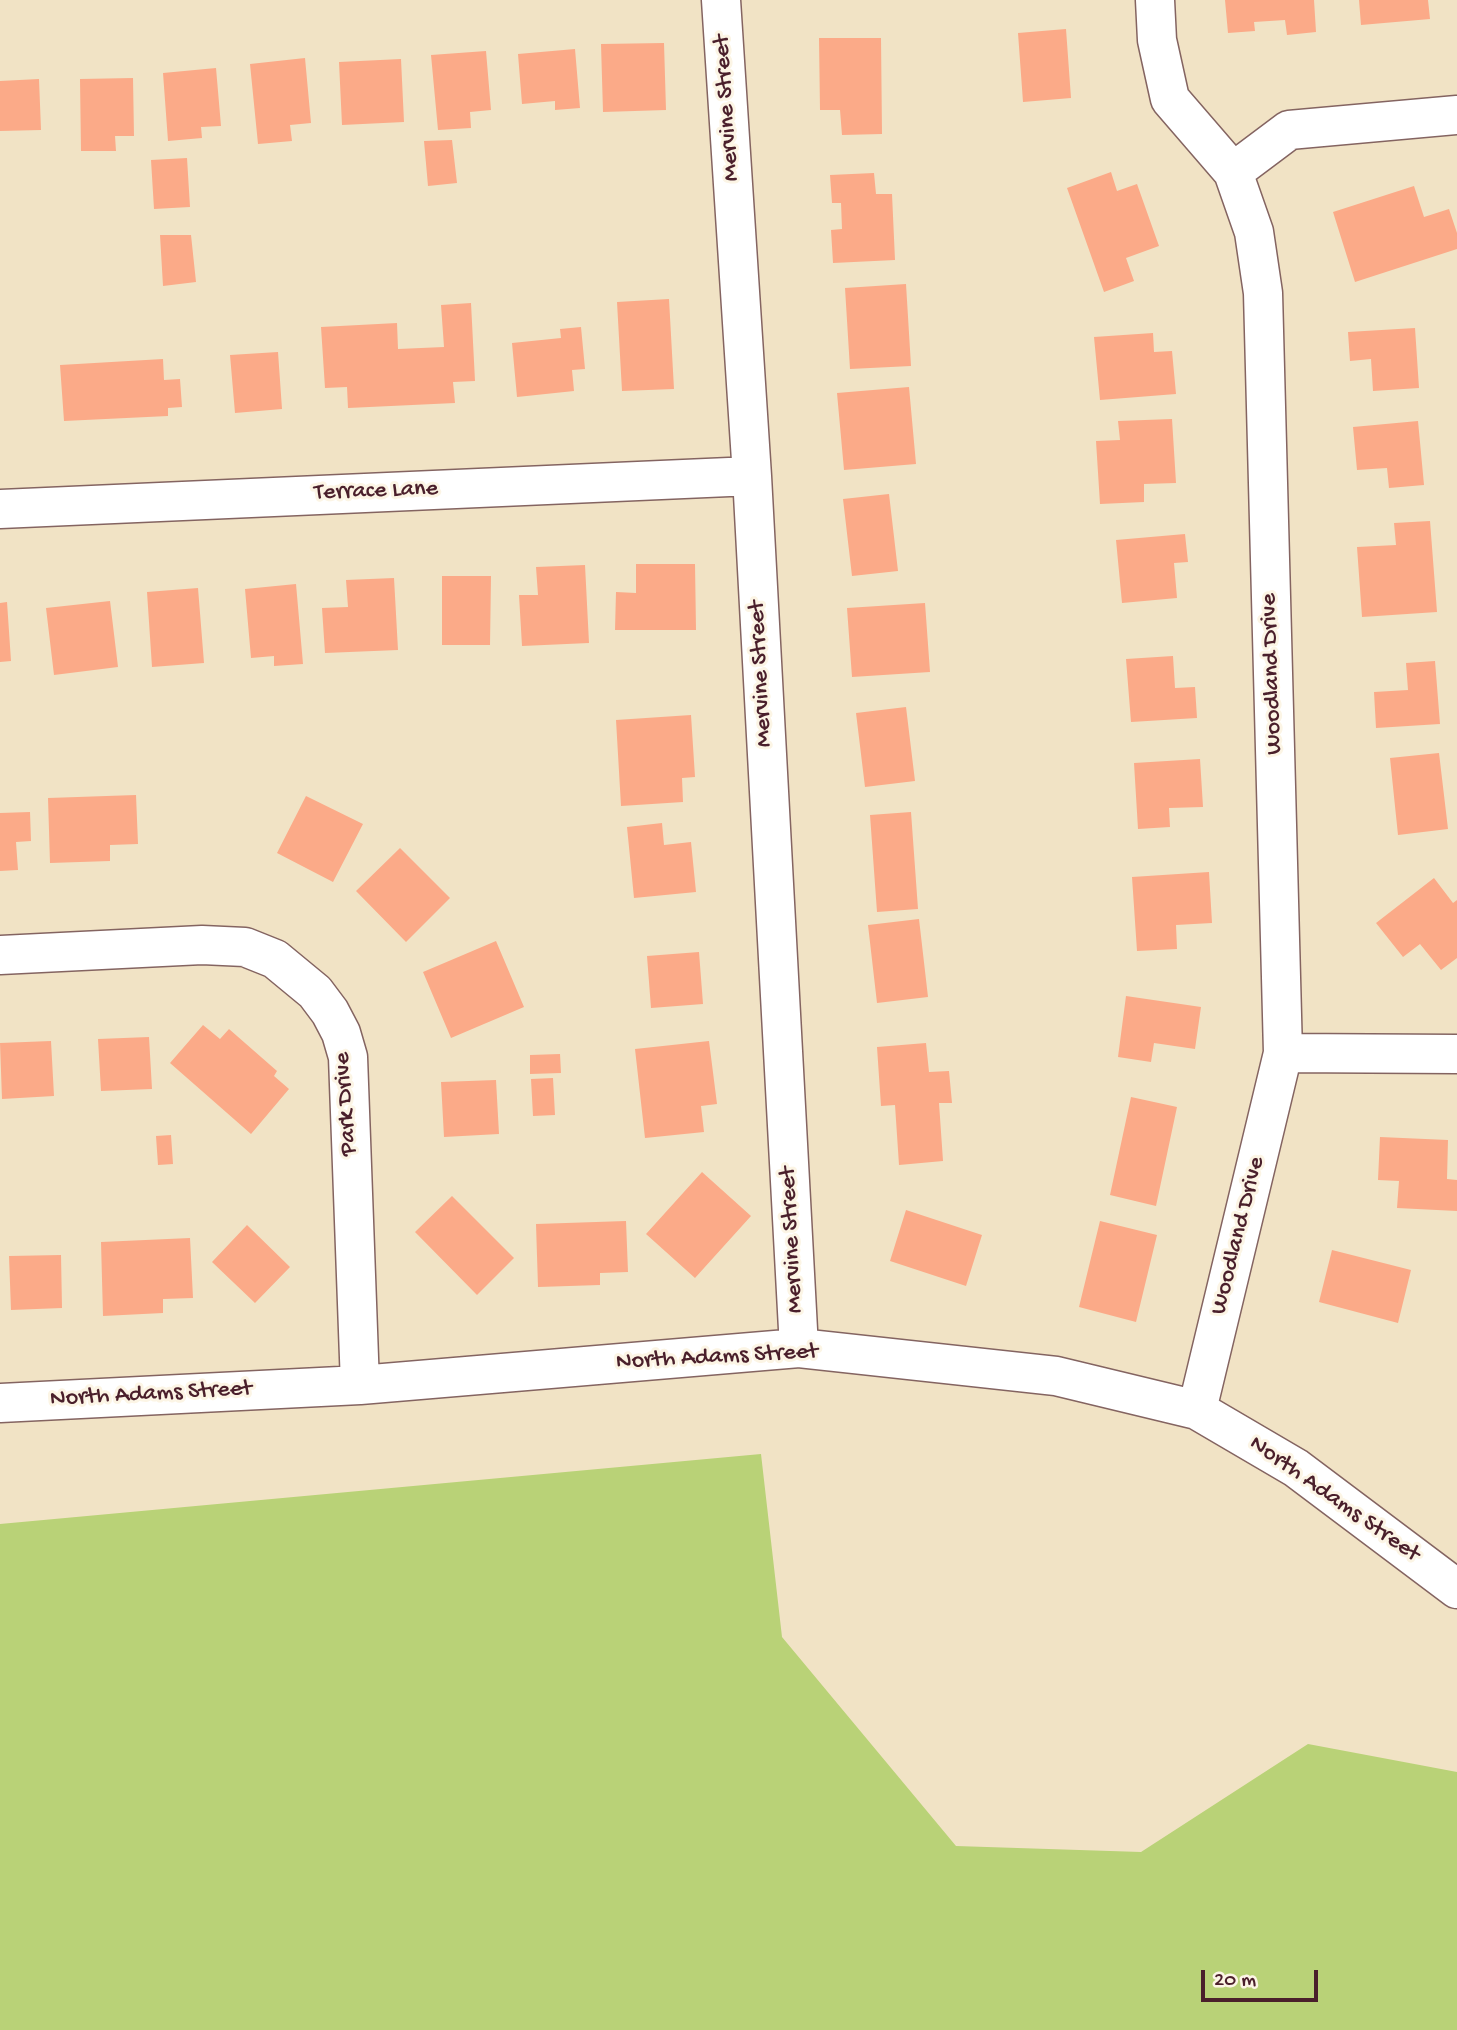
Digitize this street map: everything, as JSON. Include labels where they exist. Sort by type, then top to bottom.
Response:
[{"type":"street","name":"Mervine Street","points":[[721,0],[752,476],[799,1348]]},
{"type":"street","points":[[1156,0],[1157,40],[1170,99],[1233,172],[1289,130],[1457,115]]},
{"type":"street","name":"Woodland Drive","points":[[1197,1410],[1283,1053],[1263,293],[1254,232],[1233,172]]},
{"type":"street","name":"Terrace Lane","points":[[0,509],[752,476]]},
{"type":"street","name":"Park Drive","points":[[0,955],[202,945],[244,947],[275,960],[315,992],[341,1032],[348,1056],[360,1385]]},
{"type":"street","points":[[1283,1053],[1457,1054]]},
{"type":"street","name":"North Adams Street","points":[[0,1403],[360,1385],[799,1348],[1056,1376],[1197,1410],[1296,1468],[1457,1589]]},
{"type":"green space","points":[[761,1454],[782,1637],[956,1846],[1141,1852],[1308,1744],[1457,1772],[1457,2030],[0,2030],[0,1524]]},
{"type":"building","points":[[1225,0],[1314,0],[1316,32],[1287,35],[1285,20],[1254,22],[1255,31],[1228,33]]},
{"type":"building","points":[[1359,0],[1428,0],[1430,19],[1361,25]]},
{"type":"building","points":[[1066,29],[1071,98],[1023,102],[1018,33]]},
{"type":"building","points":[[819,38],[881,38],[882,134],[842,135],[840,110],[820,110]]},
{"type":"building","points":[[664,43],[666,110],[603,112],[601,44]]},
{"type":"building","points":[[575,49],[580,108],[555,110],[555,101],[522,104],[518,54]]},
{"type":"building","points":[[486,51],[491,110],[470,112],[471,128],[438,130],[431,55]]},
{"type":"building","points":[[305,58],[311,123],[290,125],[292,141],[258,144],[250,64]]},
{"type":"building","points":[[401,59],[404,122],[342,125],[339,62]]},
{"type":"building","points":[[216,68],[221,126],[201,127],[202,138],[168,141],[163,73]]},
{"type":"building","points":[[133,78],[134,136],[115,136],[116,151],[81,151],[80,79]]},
{"type":"building","points":[[39,79],[41,130],[0,131],[0,81]]},
{"type":"building","points":[[452,140],[457,183],[428,186],[424,141]]},
{"type":"building","points":[[187,158],[190,207],[154,209],[151,160]]},
{"type":"building","points":[[1111,172],[1117,191],[1137,184],[1159,246],[1126,258],[1134,281],[1104,292],[1067,188]]},
{"type":"building","points":[[874,173],[876,194],[892,194],[895,260],[833,263],[831,230],[842,229],[841,203],[832,203],[830,175]]},
{"type":"building","points":[[1414,186],[1424,217],[1449,209],[1457,233],[1457,249],[1355,282],[1333,212]]},
{"type":"building","points":[[160,235],[191,235],[196,282],[163,286]]},
{"type":"building","points":[[906,284],[911,366],[850,369],[845,288]]},
{"type":"building","points":[[669,299],[674,389],[622,391],[617,302]]},
{"type":"building","points":[[471,303],[475,381],[453,382],[455,403],[348,408],[347,387],[325,388],[321,327],[397,323],[398,349],[444,347],[441,305]]},
{"type":"building","points":[[581,327],[585,369],[572,370],[574,391],[517,397],[512,343],[561,338],[560,329]]},
{"type":"building","points":[[1415,328],[1419,388],[1373,391],[1371,359],[1350,361],[1348,332]]},
{"type":"building","points":[[1153,333],[1154,352],[1172,351],[1176,394],[1100,400],[1094,337]]},
{"type":"building","points":[[278,352],[282,409],[235,413],[230,355]]},
{"type":"building","points":[[163,359],[164,380],[180,379],[182,407],[168,408],[168,416],[64,421],[60,365]]},
{"type":"building","points":[[909,387],[916,464],[844,470],[837,393]]},
{"type":"building","points":[[1172,419],[1176,483],[1144,484],[1144,502],[1100,504],[1096,441],[1120,440],[1118,421]]},
{"type":"building","points":[[1418,421],[1424,485],[1389,488],[1387,468],[1357,470],[1353,427]]},
{"type":"building","points":[[889,494],[898,571],[852,576],[843,499]]},
{"type":"building","points":[[1430,521],[1437,612],[1362,617],[1357,547],[1396,545],[1394,523]]},
{"type":"building","points":[[1185,534],[1188,562],[1174,563],[1177,598],[1122,603],[1116,540]]},
{"type":"building","points":[[636,564],[695,564],[696,630],[615,630],[616,592],[636,593]]},
{"type":"building","points":[[585,565],[589,643],[522,646],[519,595],[538,595],[536,567]]},
{"type":"building","points":[[442,576],[491,576],[490,645],[442,645]]},
{"type":"building","points":[[394,578],[398,650],[325,653],[322,608],[348,607],[346,580]]},
{"type":"building","points":[[296,584],[303,664],[274,666],[274,656],[251,658],[245,589]]},
{"type":"building","points":[[198,588],[204,663],[152,667],[147,592]]},
{"type":"building","points":[[110,601],[118,667],[54,675],[46,608]]},
{"type":"building","points":[[7,602],[11,661],[0,662],[0,603]]},
{"type":"building","points":[[925,603],[930,672],[852,677],[847,608]]},
{"type":"building","points":[[1173,656],[1175,688],[1195,687],[1197,718],[1131,722],[1126,659]]},
{"type":"building","points":[[1435,661],[1440,724],[1376,728],[1374,692],[1408,690],[1406,663]]},
{"type":"building","points":[[906,707],[915,781],[865,787],[856,713]]},
{"type":"building","points":[[691,715],[695,777],[682,778],[683,802],[621,806],[616,720]]},
{"type":"building","points":[[1439,753],[1448,829],[1398,835],[1390,758]]},
{"type":"building","points":[[1200,759],[1203,807],[1169,808],[1170,827],[1138,829],[1134,763]]},
{"type":"building","points":[[136,795],[138,844],[110,845],[110,861],[50,863],[48,798]]},
{"type":"building","points":[[306,796],[363,824],[333,882],[277,853]]},
{"type":"building","points":[[30,812],[31,841],[16,842],[18,870],[0,871],[0,813]]},
{"type":"building","points":[[911,812],[918,909],[877,912],[870,815]]},
{"type":"building","points":[[662,823],[664,845],[691,842],[696,892],[634,898],[627,827]]},
{"type":"building","points":[[400,848],[450,898],[406,942],[356,891]]},
{"type":"building","points":[[1209,872],[1212,923],[1176,925],[1177,949],[1137,951],[1132,877]]},
{"type":"building","points":[[1434,878],[1453,903],[1457,900],[1457,958],[1441,970],[1420,944],[1403,957],[1376,923]]},
{"type":"building","points":[[919,919],[928,997],[877,1003],[868,925]]},
{"type":"building","points":[[496,941],[524,1007],[451,1038],[423,972]]},
{"type":"building","points":[[699,952],[703,1004],[651,1008],[647,956]]},
{"type":"building","points":[[1126,996],[1201,1007],[1195,1049],[1154,1043],[1151,1062],[1118,1057]]},
{"type":"building","points":[[203,1025],[220,1039],[229,1029],[277,1071],[274,1076],[289,1089],[251,1134],[170,1063]]},
{"type":"building","points":[[149,1037],[152,1089],[101,1091],[98,1039]]},
{"type":"building","points":[[51,1041],[54,1096],[2,1099],[0,1043]]},
{"type":"building","points":[[709,1041],[717,1104],[701,1106],[704,1132],[645,1138],[635,1049]]},
{"type":"building","points":[[926,1043],[929,1072],[949,1071],[952,1103],[939,1103],[943,1161],[899,1165],[895,1105],[881,1106],[877,1047]]},
{"type":"building","points":[[560,1054],[561,1073],[530,1074],[530,1055]]},
{"type":"building","points":[[553,1078],[555,1115],[533,1116],[531,1079]]},
{"type":"building","points":[[496,1080],[499,1134],[444,1137],[441,1082]]},
{"type":"building","points":[[1131,1097],[1177,1107],[1156,1206],[1110,1195]]},
{"type":"building","points":[[171,1135],[173,1164],[158,1165],[156,1136]]},
{"type":"building","points":[[1380,1137],[1448,1140],[1447,1179],[1457,1180],[1457,1211],[1397,1208],[1399,1181],[1378,1180]]},
{"type":"building","points":[[702,1172],[751,1216],[695,1278],[646,1234]]},
{"type":"building","points":[[452,1196],[514,1258],[477,1295],[415,1232]]},
{"type":"building","points":[[906,1210],[982,1235],[966,1286],[890,1261]]},
{"type":"building","points":[[626,1221],[628,1272],[600,1273],[600,1285],[538,1287],[536,1224]]},
{"type":"building","points":[[1100,1221],[1157,1235],[1136,1322],[1079,1307]]},
{"type":"building","points":[[247,1225],[290,1267],[255,1303],[212,1262]]},
{"type":"building","points":[[190,1238],[193,1298],[163,1299],[163,1313],[103,1316],[101,1242]]},
{"type":"building","points":[[1332,1250],[1411,1270],[1398,1323],[1319,1302]]},
{"type":"building","points":[[61,1255],[62,1308],[11,1310],[9,1256]]}]
